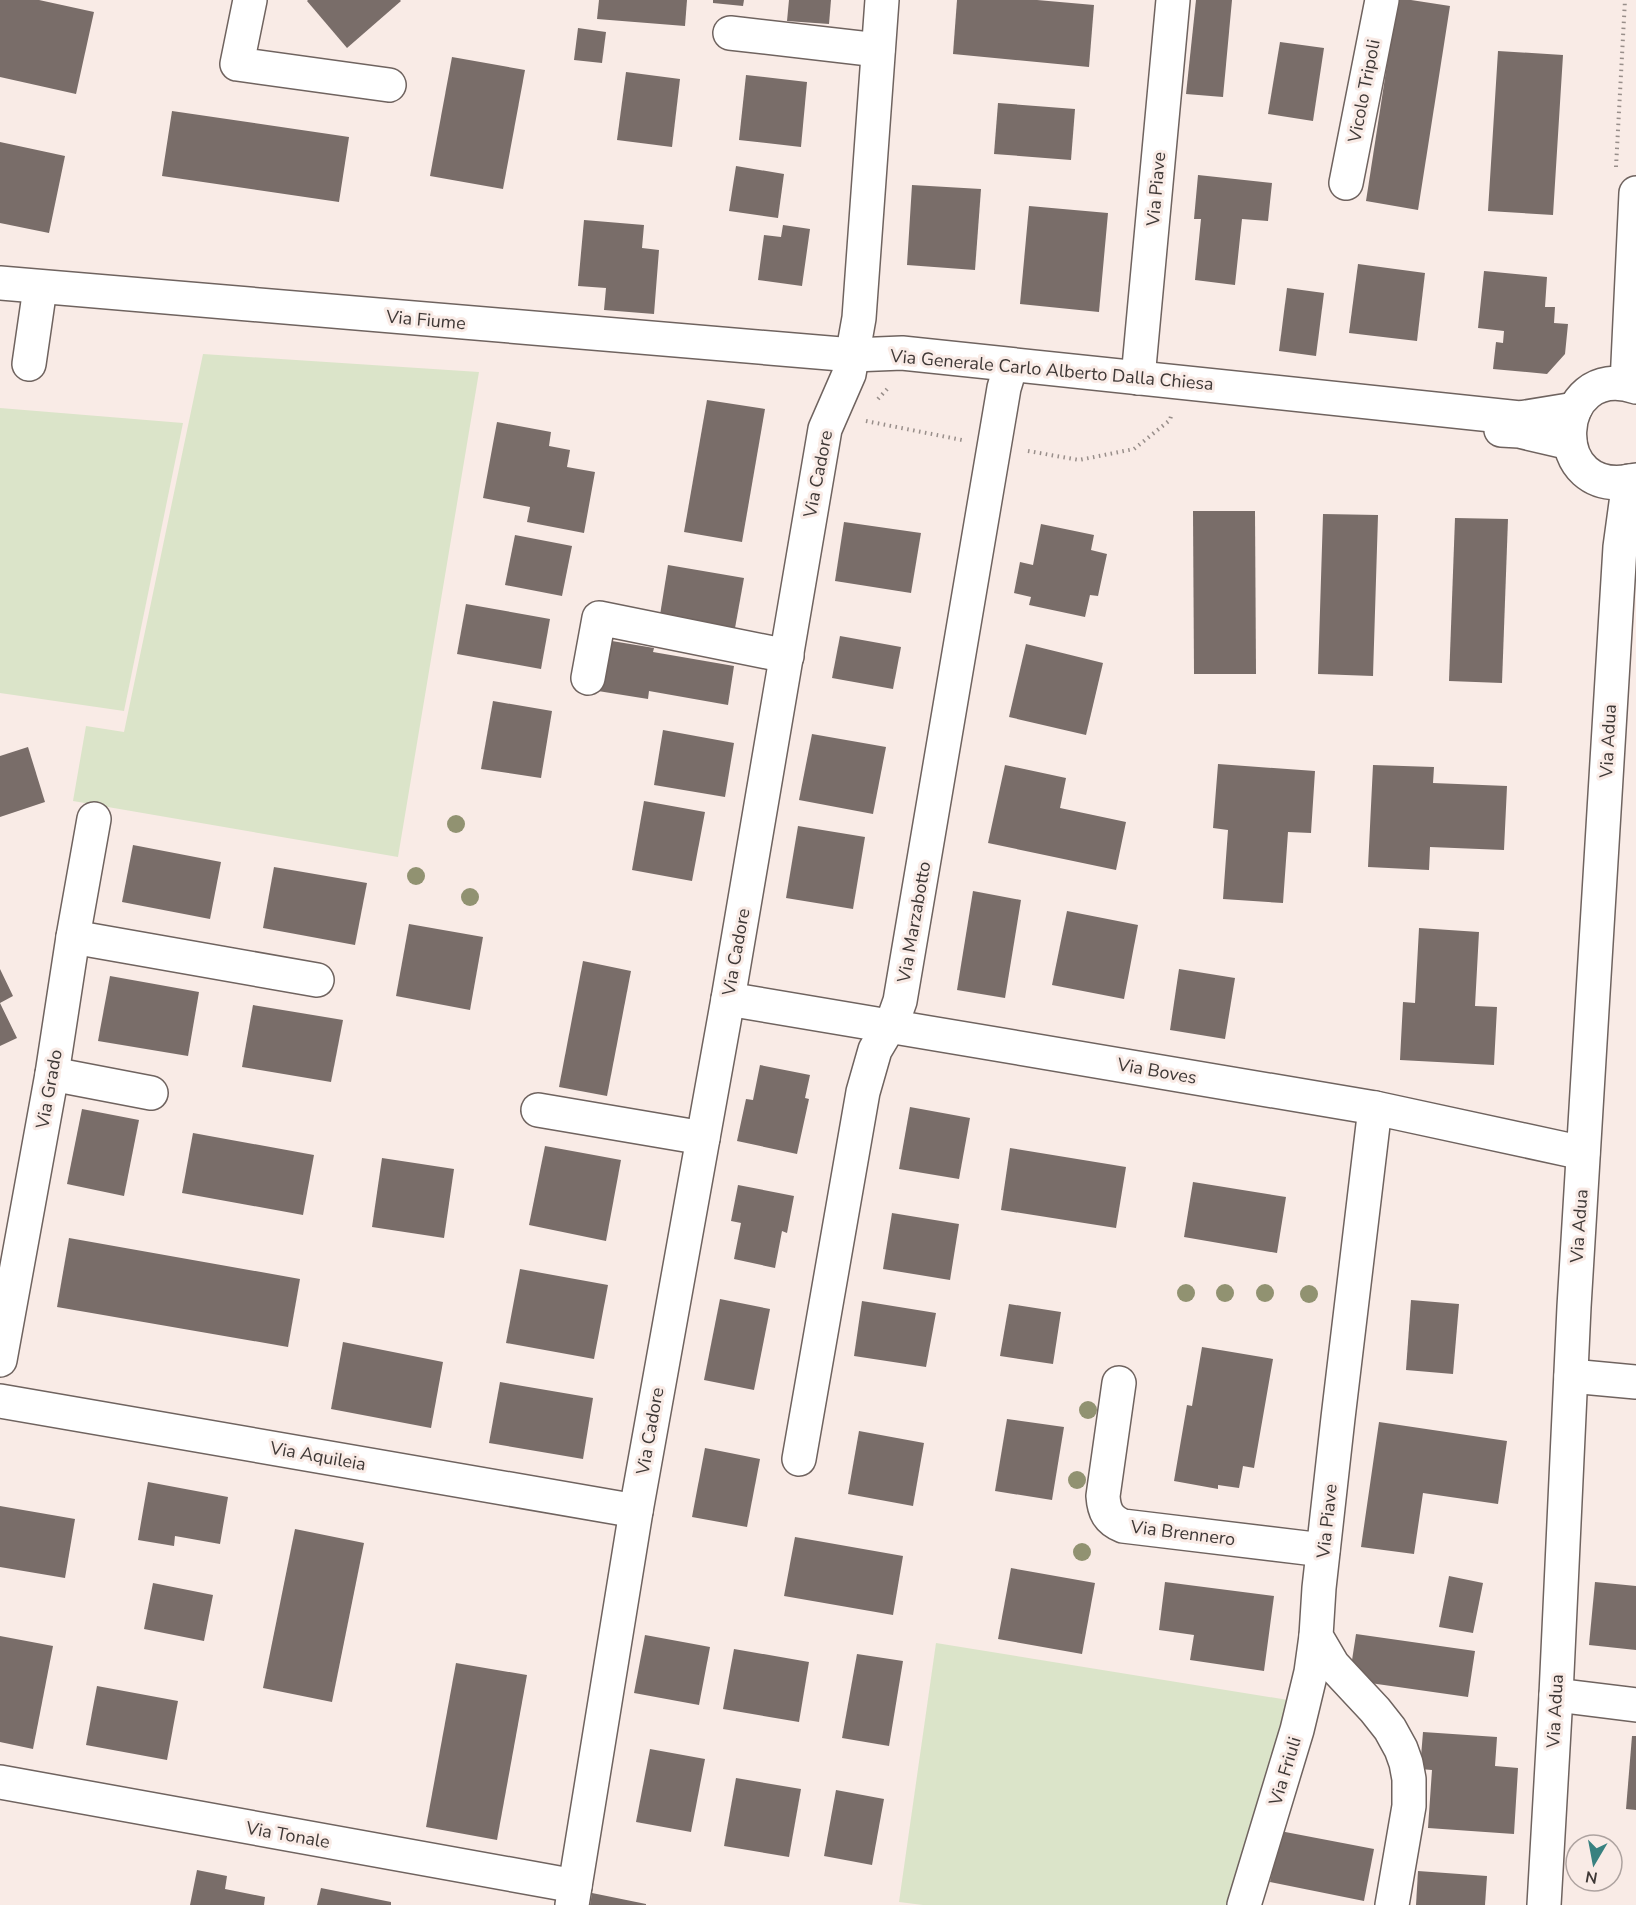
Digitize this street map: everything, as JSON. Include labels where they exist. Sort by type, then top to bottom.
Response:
[{"type":"street","points":[[250,0],[237,64],[389,85]]},
{"type":"street","name":"Via Cadore","points":[[574,1896],[636,1511],[728,999],[825,429],[849,374],[853,355],[859,318],[882,0]]},
{"type":"street","name":"Via Piave","points":[[1138,378],[1173,0]]},
{"type":"street","name":"Vicolo Tripoli","points":[[1346,183],[1382,0]]},
{"type":"street","points":[[730,33],[878,50]]},
{"type":"street","points":[[1621,480],[1584,469],[1569,443],[1569,426],[1575,409],[1582,399],[1596,389],[1610,384],[1631,385],[1636,193]]},
{"type":"street","name":"Via Fiume","points":[[0,284],[853,355]]},
{"type":"street","points":[[29,364],[40,288]]},
{"type":"street","name":"Via Generale Carlo Alberto Dalla Chiesa","points":[[853,355],[902,353],[1520,418],[1575,409]]},
{"type":"street","name":"Via Generale Carlo Alberto Dalla Chiesa","points":[[853,355],[899,369],[1137,390],[1519,432],[1569,443]]},
{"type":"street","name":"Via Marzabotto","points":[[799,1459],[863,1092],[875,1050],[898,1009],[901,994],[1007,378]]},
{"type":"street","name":"Via Adua","points":[[1544,1905],[1583,1153],[1620,547],[1621,480]]},
{"type":"street","points":[[588,678],[599,618],[787,656]]},
{"type":"street","name":"Via Grado","points":[[0,1359],[52,1074],[94,819]]},
{"type":"street","points":[[73,937],[318,980]]},
{"type":"street","name":"Via Boves","points":[[728,999],[1375,1108],[1583,1153]]},
{"type":"street","points":[[52,1074],[151,1093]]},
{"type":"street","name":"Via Piave","points":[[1316,1636],[1323,1550],[1375,1108]]},
{"type":"street","points":[[538,1110],[703,1138]]},
{"type":"street","points":[[1571,1376],[1636,1382]]},
{"type":"street","name":"Via Brennero","points":[[1119,1383],[1102,1496],[1106,1513],[1110,1518],[1123,1526],[1323,1550]]},
{"type":"street","name":"Via Aquileia","points":[[0,1401],[636,1511]]},
{"type":"street","points":[[1316,1636],[1333,1665],[1376,1710],[1390,1729],[1406,1763],[1409,1779],[1409,1806],[1392,1905]]},
{"type":"street","name":"Via Friuli","points":[[1244,1905],[1298,1730],[1309,1683],[1316,1636]]},
{"type":"street","points":[[1556,1695],[1636,1705]]},
{"type":"street","name":"Via Tonale","points":[[0,1782],[574,1896]]},
{"type":"green space","points":[[203,354],[479,372],[398,857],[73,801],[86,726],[124,732]]},
{"type":"green space","points":[[0,408],[183,423],[124,711],[0,693]]},
{"type":"green space","points":[[936,1643],[1288,1700],[1227,1905],[923,1905],[899,1902]]},
{"type":"building","points":[[0,0],[39,0],[94,12],[76,94],[0,77]]},
{"type":"building","points":[[308,0],[400,0],[401,1],[347,48]]},
{"type":"building","points":[[599,0],[687,0],[685,26],[597,19]]},
{"type":"building","points":[[713,0],[744,0],[743,6],[713,3]]},
{"type":"building","points":[[789,0],[831,0],[829,24],[787,21]]},
{"type":"building","points":[[957,0],[1037,0],[1094,5],[1089,67],[953,54]]},
{"type":"building","points":[[1196,0],[1232,0],[1223,97],[1186,94]]},
{"type":"building","points":[[1397,0],[1450,6],[1418,210],[1366,201]]},
{"type":"building","points":[[578,28],[606,32],[602,63],[574,60]]},
{"type":"building","points":[[1280,42],[1324,48],[1313,121],[1268,114]]},
{"type":"building","points":[[1498,51],[1563,55],[1553,215],[1488,211]]},
{"type":"building","points":[[452,57],[525,70],[503,189],[430,176]]},
{"type":"building","points":[[626,72],[680,79],[672,147],[617,140]]},
{"type":"building","points":[[746,75],[807,82],[801,147],[739,140]]},
{"type":"building","points":[[998,103],[1075,109],[1071,160],[994,154]]},
{"type":"building","points":[[172,111],[349,137],[339,202],[162,176]]},
{"type":"building","points":[[0,142],[65,156],[49,233],[0,223]]},
{"type":"building","points":[[736,166],[784,174],[778,218],[729,211]]},
{"type":"building","points":[[1198,175],[1272,183],[1268,221],[1242,219],[1235,285],[1195,280],[1201,219],[1194,219]]},
{"type":"building","points":[[912,185],[981,189],[975,270],[907,265]]},
{"type":"building","points":[[1029,206],[1108,213],[1099,312],[1020,304]]},
{"type":"building","points":[[584,220],[644,225],[642,248],[659,250],[654,314],[604,310],[606,288],[578,286]]},
{"type":"building","points":[[783,225],[810,229],[802,286],[758,280],[764,235],[781,237]]},
{"type":"building","points":[[1358,264],[1425,273],[1417,341],[1349,333]]},
{"type":"building","points":[[1484,271],[1547,277],[1545,307],[1555,307],[1554,323],[1568,324],[1565,354],[1547,374],[1493,369],[1496,342],[1503,343],[1504,331],[1478,328]]},
{"type":"building","points":[[1287,288],[1324,293],[1316,356],[1279,351]]},
{"type":"building","points":[[707,400],[765,409],[742,542],[684,532]]},
{"type":"building","points":[[497,422],[551,432],[549,446],[570,450],[567,467],[595,472],[584,533],[527,522],[530,507],[483,498]]},
{"type":"building","points":[[1193,511],[1255,511],[1256,674],[1194,674]]},
{"type":"building","points":[[1323,514],[1378,515],[1373,676],[1318,674]]},
{"type":"building","points":[[1455,518],[1508,519],[1502,683],[1449,681]]},
{"type":"building","points":[[844,522],[921,533],[911,593],[835,581]]},
{"type":"building","points":[[1041,524],[1094,535],[1091,550],[1107,554],[1098,596],[1090,595],[1085,617],[1029,605],[1031,597],[1014,593],[1020,562],[1033,565]]},
{"type":"building","points":[[515,535],[572,546],[562,596],[505,585]]},
{"type":"building","points":[[668,565],[744,578],[735,628],[660,615]]},
{"type":"building","points":[[466,604],[550,619],[541,669],[457,654]]},
{"type":"building","points":[[840,636],[901,647],[893,689],[832,678]]},
{"type":"building","points":[[606,640],[654,648],[653,652],[734,666],[728,705],[649,691],[648,699],[598,691]]},
{"type":"building","points":[[1026,644],[1103,663],[1086,735],[1009,717]]},
{"type":"building","points":[[493,701],[552,711],[541,778],[481,769]]},
{"type":"building","points":[[663,730],[734,743],[725,797],[654,785]]},
{"type":"building","points":[[812,734],[886,747],[873,814],[799,800]]},
{"type":"building","points":[[28,747],[45,802],[0,817],[0,756]]},
{"type":"building","points":[[1218,764],[1315,771],[1311,833],[1288,832],[1283,903],[1223,899],[1228,830],[1213,828]]},
{"type":"building","points":[[1005,765],[1066,778],[1060,808],[1126,822],[1116,870],[988,843]]},
{"type":"building","points":[[1373,765],[1434,767],[1433,783],[1507,786],[1504,850],[1430,847],[1429,870],[1368,867]]},
{"type":"building","points":[[644,801],[705,812],[692,881],[632,870]]},
{"type":"building","points":[[798,826],[865,837],[853,909],[786,898]]},
{"type":"building","points":[[133,845],[221,862],[210,919],[122,902]]},
{"type":"building","points":[[274,867],[367,883],[355,945],[263,928]]},
{"type":"building","points":[[973,891],[1021,900],[1005,998],[957,990]]},
{"type":"building","points":[[1067,911],[1138,925],[1124,999],[1052,985]]},
{"type":"building","points":[[409,924],[483,937],[470,1010],[396,996]]},
{"type":"building","points":[[1419,928],[1479,932],[1475,1006],[1497,1007],[1494,1065],[1400,1060],[1403,1002],[1415,1003]]},
{"type":"building","points":[[583,961],[631,971],[607,1096],[559,1087]]},
{"type":"building","points":[[0,969],[13,996],[0,1003]]},
{"type":"building","points":[[1179,969],[1235,978],[1225,1039],[1170,1030]]},
{"type":"building","points":[[110,976],[199,992],[188,1056],[98,1041]]},
{"type":"building","points":[[0,1003],[17,1038],[0,1046]]},
{"type":"building","points":[[253,1005],[343,1020],[331,1082],[242,1067]]},
{"type":"building","points":[[760,1065],[810,1075],[805,1098],[809,1099],[797,1154],[737,1141],[746,1099],[753,1100]]},
{"type":"building","points":[[910,1107],[970,1118],[959,1179],[899,1169]]},
{"type":"building","points":[[82,1109],[139,1120],[124,1196],[67,1184]]},
{"type":"building","points":[[193,1133],[314,1155],[303,1215],[182,1193]]},
{"type":"building","points":[[545,1146],[621,1160],[606,1241],[529,1225]]},
{"type":"building","points":[[1010,1148],[1126,1167],[1116,1228],[1001,1210]]},
{"type":"building","points":[[382,1158],[454,1169],[444,1238],[372,1227]]},
{"type":"building","points":[[1193,1182],[1286,1197],[1277,1253],[1184,1237]]},
{"type":"building","points":[[738,1185],[794,1196],[787,1233],[782,1231],[775,1268],[734,1259],[741,1223],[731,1221]]},
{"type":"building","points":[[892,1213],[959,1224],[950,1280],[883,1269]]},
{"type":"building","points":[[69,1238],[300,1279],[288,1347],[57,1307]]},
{"type":"building","points":[[520,1269],[608,1285],[594,1359],[506,1343]]},
{"type":"building","points":[[720,1299],[770,1309],[754,1390],[704,1380]]},
{"type":"building","points":[[1411,1300],[1459,1304],[1453,1374],[1406,1370]]},
{"type":"building","points":[[862,1301],[936,1313],[926,1367],[854,1356]]},
{"type":"building","points":[[1009,1304],[1061,1312],[1053,1364],[1000,1356]]},
{"type":"building","points":[[343,1342],[443,1362],[431,1428],[331,1409]]},
{"type":"building","points":[[1202,1347],[1273,1359],[1254,1468],[1243,1466],[1239,1488],[1218,1485],[1218,1489],[1174,1481],[1187,1405],[1192,1406]]},
{"type":"building","points":[[500,1382],[593,1398],[583,1459],[489,1443]]},
{"type":"building","points":[[1007,1419],[1064,1427],[1052,1500],[995,1491]]},
{"type":"building","points":[[1379,1422],[1507,1441],[1498,1504],[1423,1493],[1414,1554],[1361,1547]]},
{"type":"building","points":[[859,1431],[924,1443],[913,1506],[848,1494]]},
{"type":"building","points":[[705,1448],[760,1459],[747,1527],[692,1517]]},
{"type":"building","points":[[148,1482],[228,1497],[220,1544],[175,1536],[174,1546],[138,1540]]},
{"type":"building","points":[[0,1506],[75,1519],[65,1578],[0,1567]]},
{"type":"building","points":[[295,1529],[364,1543],[332,1702],[263,1688]]},
{"type":"building","points":[[795,1537],[903,1556],[893,1615],[784,1596]]},
{"type":"building","points":[[1011,1568],[1095,1583],[1082,1654],[998,1639]]},
{"type":"building","points":[[1449,1576],[1483,1583],[1473,1633],[1439,1627]]},
{"type":"building","points":[[1165,1582],[1274,1596],[1264,1671],[1190,1660],[1194,1635],[1159,1630]]},
{"type":"building","points":[[1595,1582],[1636,1586],[1636,1650],[1589,1645]]},
{"type":"building","points":[[153,1583],[213,1595],[204,1641],[144,1629]]},
{"type":"building","points":[[1356,1634],[1475,1651],[1468,1697],[1349,1680]]},
{"type":"building","points":[[645,1635],[710,1647],[699,1705],[634,1693]]},
{"type":"building","points":[[0,1636],[53,1646],[33,1749],[0,1742]]},
{"type":"building","points":[[734,1649],[809,1662],[799,1722],[723,1709]]},
{"type":"building","points":[[857,1654],[903,1661],[889,1746],[842,1738]]},
{"type":"building","points":[[456,1663],[527,1675],[497,1840],[426,1827]]},
{"type":"building","points":[[97,1686],[178,1701],[167,1760],[86,1745]]},
{"type":"building","points":[[1423,1732],[1497,1737],[1495,1766],[1518,1768],[1514,1834],[1428,1828],[1432,1770],[1420,1769]]},
{"type":"building","points":[[1632,1736],[1636,1736],[1636,1810],[1626,1809]]},
{"type":"building","points":[[650,1749],[705,1759],[691,1832],[636,1822]]},
{"type":"building","points":[[736,1778],[801,1789],[789,1857],[724,1846]]},
{"type":"building","points":[[836,1790],[884,1799],[872,1865],[824,1856]]},
{"type":"building","points":[[1280,1831],[1374,1849],[1364,1901],[1270,1882]]},
{"type":"building","points":[[197,1870],[227,1876],[225,1889],[265,1897],[264,1905],[190,1905]]},
{"type":"building","points":[[1418,1871],[1487,1876],[1485,1905],[1416,1905]]},
{"type":"building","points":[[321,1888],[391,1902],[391,1905],[317,1905]]},
{"type":"building","points":[[592,1893],[646,1904],[646,1905],[590,1905]]}]
